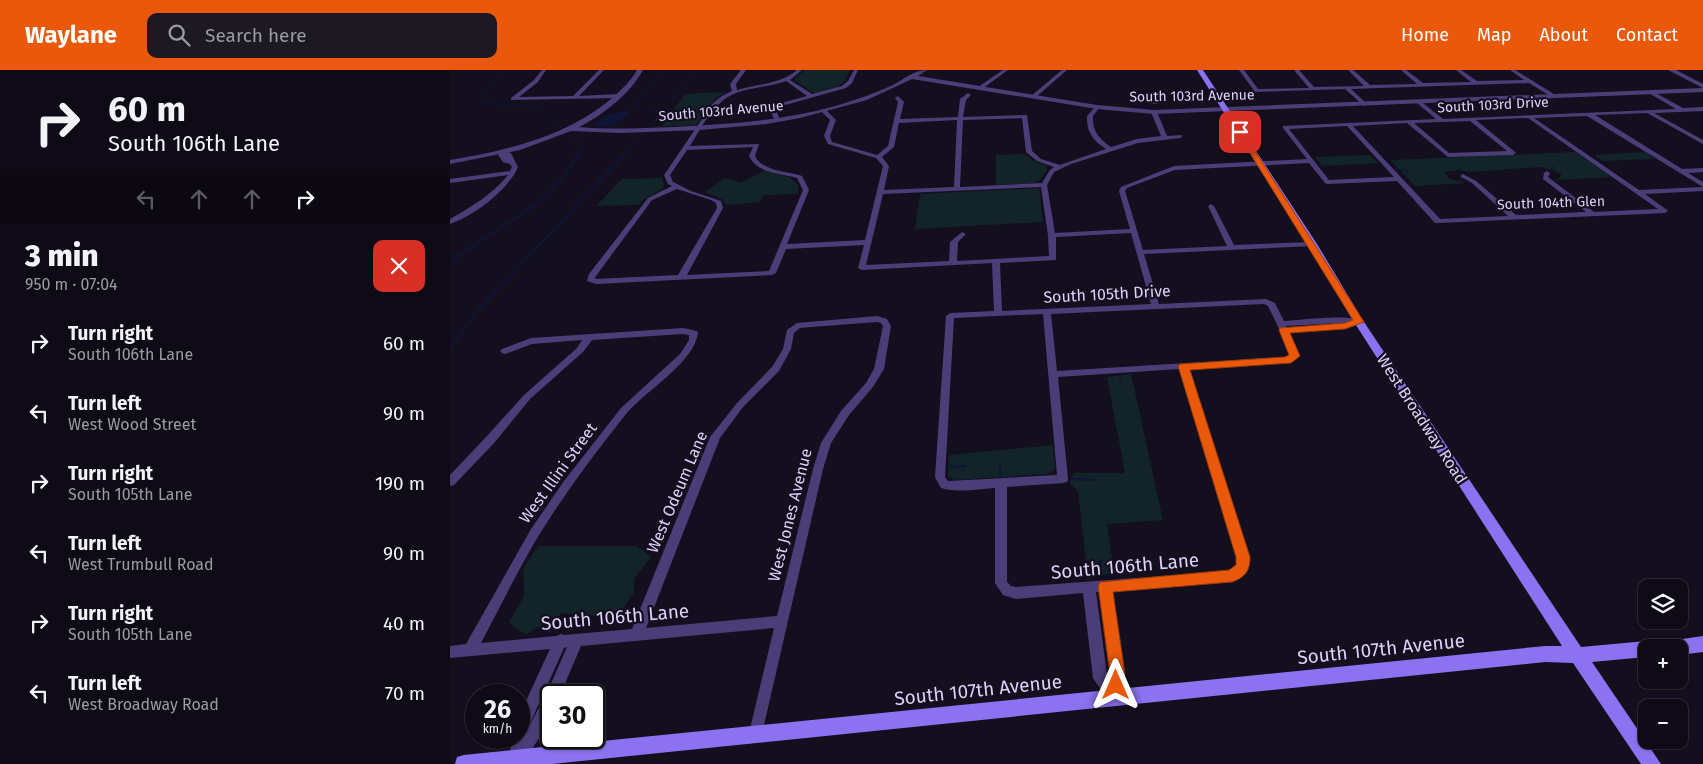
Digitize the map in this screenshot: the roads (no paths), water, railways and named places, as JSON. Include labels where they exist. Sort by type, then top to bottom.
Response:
[{"type":"main road","name":"West Broadway Road","points":[[1200,70],[1312,244],[1359,322],[1577,655],[1652,764]]},
{"type":"main road","points":[[1688,646],[1703,644]]},
{"type":"main road","name":"South 107th Avenue","points":[[464,764],[756,732],[1545,654],[1577,655],[1638,650]]},
{"type":"street","points":[[544,70],[531,85],[513,99],[618,96]]},
{"type":"street","points":[[575,97],[602,70]]},
{"type":"street","points":[[450,162],[504,152],[545,140],[572,129],[594,117],[618,96],[640,70]]},
{"type":"street","points":[[735,91],[733,84],[744,70]]},
{"type":"street","points":[[681,278],[718,212],[718,202],[676,187],[670,183],[668,175],[717,102],[735,91],[786,79],[796,75],[800,70]]},
{"type":"street","points":[[777,119],[774,108],[781,104],[837,90],[850,82],[856,70]]},
{"type":"street","points":[[912,77],[924,70]]},
{"type":"street","points":[[980,88],[1006,70]]},
{"type":"street","points":[[1033,97],[1065,70]]},
{"type":"street","points":[[1241,70],[1257,91],[1530,81]]},
{"type":"street","points":[[1296,70],[1313,89]]},
{"type":"street","points":[[1350,70],[1368,87]]},
{"type":"street","points":[[1403,70],[1422,85]]},
{"type":"street","points":[[1458,70],[1476,83]]},
{"type":"street","points":[[1512,70],[1554,96]]},
{"type":"street","points":[[1671,70],[1703,86]]},
{"type":"street","name":"South 103rd Avenue","points":[[572,129],[618,131],[700,128],[777,119],[823,110],[874,95],[912,77],[1097,107],[1154,112],[1703,90]]},
{"type":"street","points":[[786,79],[811,96]]},
{"type":"street","points":[[1347,88],[1364,104]]},
{"type":"street","points":[[1650,92],[1682,110]]},
{"type":"street","points":[[957,189],[960,119],[963,99],[968,95]]},
{"type":"street","points":[[878,158],[891,147],[902,102],[898,98]]},
{"type":"street","points":[[1150,102],[1157,102]]},
{"type":"street","points":[[1419,102],[1440,120]]},
{"type":"street","points":[[1097,107],[1090,116],[1093,136],[1110,149]]},
{"type":"street","name":"South 103rd Drive","points":[[1312,162],[1285,126],[1703,109]]},
{"type":"street","points":[[823,110],[833,120],[827,139],[837,145],[878,158],[886,166],[862,268],[1053,258],[1052,235],[1044,185],[1048,176],[1058,167],[1110,149],[1137,141],[1180,136]]},
{"type":"street","points":[[1648,111],[1703,142]]},
{"type":"street","points":[[1154,112],[1165,138]]},
{"type":"street","points":[[1587,113],[1703,187]]},
{"type":"street","points":[[898,121],[1025,116],[1029,152],[1039,160],[1058,167]]},
{"type":"street","points":[[1528,116],[1639,192],[1703,187]]},
{"type":"street","points":[[1409,122],[1448,155],[1513,153],[1471,119]]},
{"type":"street","points":[[1348,124],[1399,179]]},
{"type":"street","points":[[676,187],[650,199],[591,281],[772,273],[806,190],[800,177],[770,169],[755,162],[752,156],[757,145],[687,148]]},
{"type":"street","points":[[450,222],[486,198],[511,177],[516,167],[511,162],[505,161],[501,155],[504,152]]},
{"type":"street","points":[[1156,306],[1122,192],[1124,186],[1174,168],[1312,162],[1327,182],[1399,179]]},
{"type":"street","points":[[1680,171],[1703,170]]},
{"type":"street","points":[[450,181],[514,172]]},
{"type":"street","points":[[1547,173],[1546,178],[1592,214]]},
{"type":"street","points":[[1463,176],[1474,182],[1514,217]]},
{"type":"street","name":"South 104th Glen","points":[[1399,179],[1438,221],[1665,210],[1639,192]]},
{"type":"street","points":[[881,192],[1044,185]]},
{"type":"street","points":[[1211,206],[1232,248]]},
{"type":"street","points":[[1052,235],[1134,231]]},
{"type":"street","points":[[953,263],[954,242],[962,234]]},
{"type":"street","points":[[783,247],[869,242]]},
{"type":"street","points":[[1140,252],[1312,244]]},
{"type":"street","points":[[996,261],[998,314]]},
{"type":"street","name":"South 105th Drive","points":[[1001,483],[945,485],[940,477],[950,316],[1266,301],[1272,305],[1282,327]]},
{"type":"street","points":[[1001,483],[1063,479],[1047,312]]},
{"type":"street","name":"West Jones Avenue","points":[[756,732],[818,469],[826,443],[845,413],[870,385],[879,369],[887,326],[884,321],[868,320],[797,326]]},
{"type":"street","points":[[1053,374],[1287,360],[1294,356],[1293,349],[1282,327],[1345,326],[1359,322]]},
{"type":"street","name":"West Odeum Lane","points":[[638,634],[715,437],[740,405],[776,369],[787,348],[790,332],[797,326]]},
{"type":"street","name":"West Illini Street","points":[[470,650],[535,532],[568,484],[624,410],[683,356],[693,340],[694,333],[683,331],[589,338]]},
{"type":"street","points":[[505,351],[531,341],[589,338]]},
{"type":"street","points":[[450,482],[491,439],[527,397],[574,356],[589,338]]},
{"type":"street","name":"South 106th Lane","points":[[1001,483],[1001,583],[1007,591],[1016,593],[1232,576],[1243,568],[1243,557],[1183,366]]},
{"type":"street","points":[[1105,586],[1118,674],[1114,697]]},
{"type":"street","points":[[1089,587],[1100,678],[1114,697]]},
{"type":"street","name":"South 106th Lane","points":[[450,652],[561,640],[783,621]]},
{"type":"street","points":[[557,684],[577,639]]},
{"type":"street","points":[[530,708],[561,640]]},
{"type":"street","points":[[518,758],[540,721]]},
{"type":"street","points":[[518,749],[518,758]]},
{"type":"water","points":[[621,111],[630,113],[612,126],[596,127],[595,123],[605,116]]},
{"type":"waterway","points":[[506,70],[480,96],[481,99],[504,105],[533,105],[543,109],[552,116],[562,128]]},
{"type":"waterway","points":[[643,107],[637,104],[640,96],[666,70]]},
{"type":"waterway","points":[[651,126],[696,70]]},
{"type":"waterway","points":[[622,114],[638,105]]},
{"type":"waterway","points":[[649,109],[662,112]]},
{"type":"waterway","points":[[574,139],[583,134]]},
{"type":"waterway","points":[[625,155],[644,134]]},
{"type":"waterway","points":[[568,135],[582,146],[579,154]]},
{"type":"waterway","points":[[450,349],[478,310],[626,153]]},
{"type":"waterway","points":[[450,263],[472,246],[540,201],[561,179],[579,154]]},
{"type":"waterway","points":[[1396,169],[1408,171]]},
{"type":"waterway","points":[[1120,376],[1121,381]]},
{"type":"waterway","points":[[951,467],[965,466]]},
{"type":"waterway","points":[[1000,466],[1000,475]]},
{"type":"waterway","points":[[1073,479],[1094,480]]},
{"type":"waterway","points":[[1095,575],[1102,560]]}]
